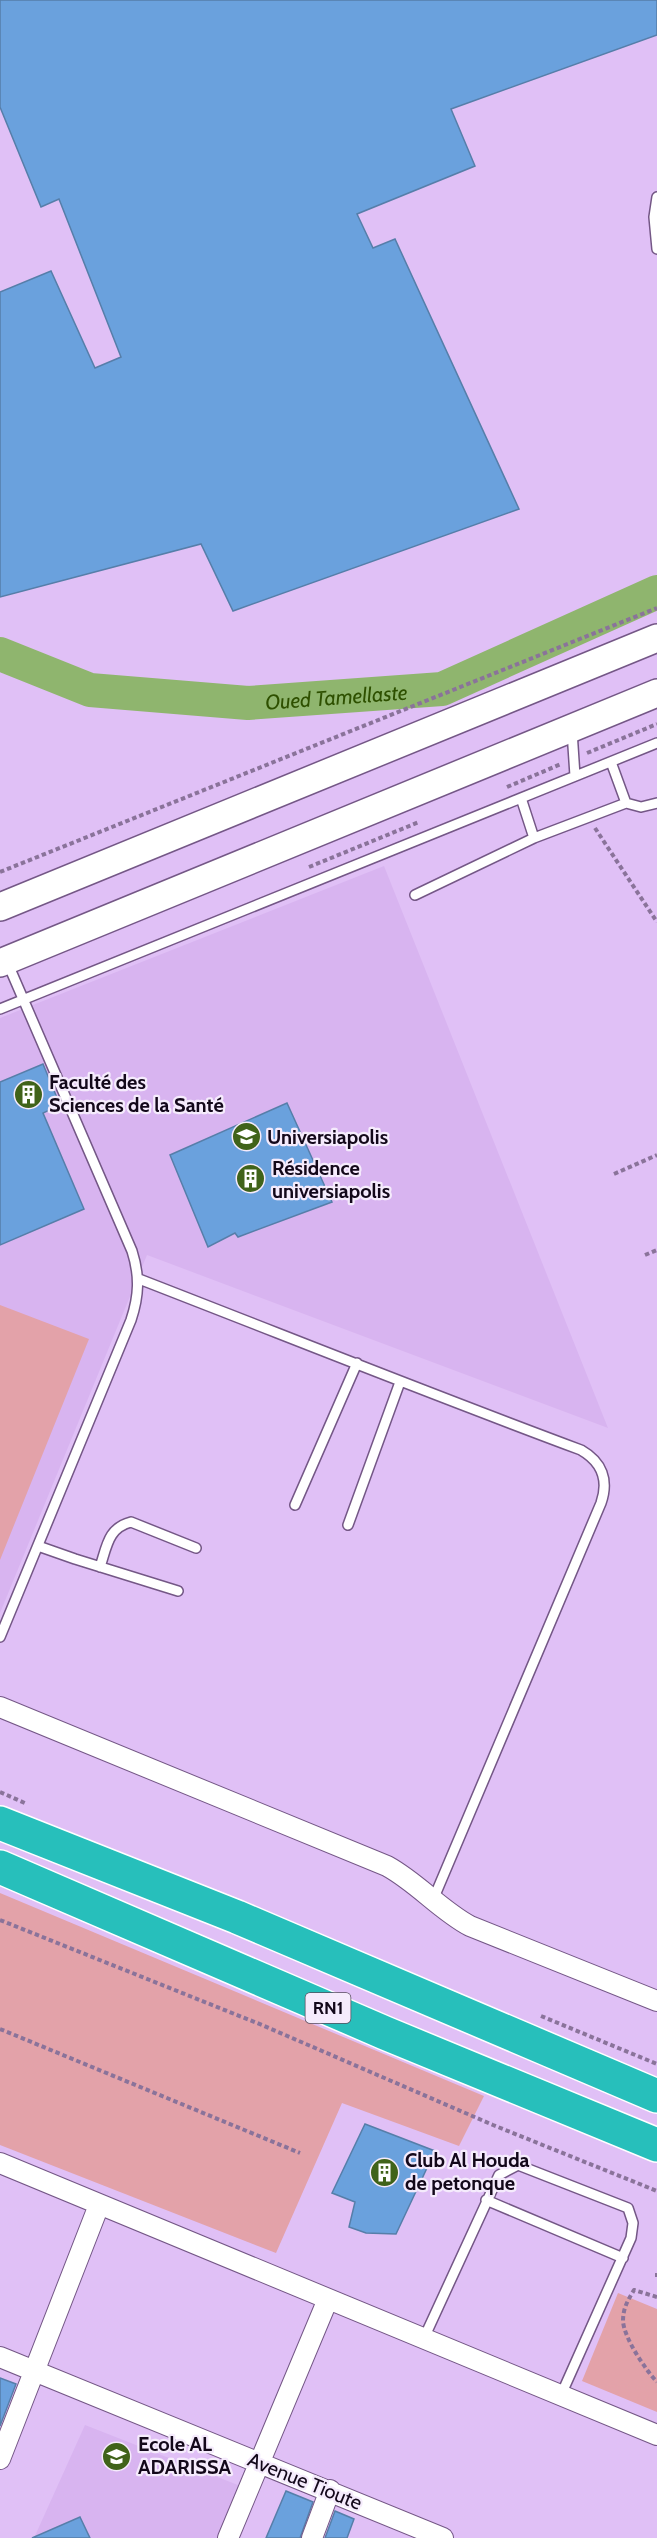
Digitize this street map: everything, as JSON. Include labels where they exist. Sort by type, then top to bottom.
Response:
[{"type":"highway","name":"RN1","points":[[0,1823],[237,1917],[657,2096]]},
{"type":"highway","name":"RN1","points":[[0,1867],[374,2028],[657,2145]]},
{"type":"main road","points":[[0,907],[657,638]]},
{"type":"main road","points":[[3,961],[657,693]]},
{"type":"street","points":[[0,1707],[387,1866],[412,1881],[450,1915],[470,1926],[657,2001]]},
{"type":"street","points":[[0,2163],[657,2435]]},
{"type":"street","points":[[0,2459],[99,2205]]},
{"type":"street","points":[[228,2538],[328,2299]]},
{"type":"street","name":"Avenue Tioute","points":[[0,2357],[443,2538]]},
{"type":"street","points":[[312,2538],[330,2490]]},
{"type":"lane","points":[[657,197],[654,217],[657,249]]},
{"type":"lane","points":[[572,728],[575,776]]},
{"type":"lane","points":[[0,1009],[657,743]]},
{"type":"lane","points":[[611,762],[626,803]]},
{"type":"lane","points":[[521,798],[534,838]]},
{"type":"lane","points":[[415,895],[534,838],[626,803],[641,807],[657,804]]},
{"type":"lane","points":[[0,1637],[131,1320],[139,1293],[139,1278],[132,1251],[23,999],[3,961]]},
{"type":"lane","points":[[139,1278],[400,1382],[581,1450],[598,1463],[605,1482],[601,1503],[433,1900]]},
{"type":"lane","points":[[295,1505],[357,1363]]},
{"type":"lane","points":[[348,1525],[400,1382]]},
{"type":"lane","points":[[100,1567],[113,1531],[131,1522],[196,1548]]},
{"type":"lane","points":[[38,1546],[178,1591]]},
{"type":"lane","points":[[423,2339],[499,2175],[518,2165],[628,2208],[633,2223],[631,2238],[561,2396]]},
{"type":"lane","points":[[486,2200],[623,2258]]},
{"type":"path","points":[[0,872],[657,608]]},
{"type":"path","points":[[502,789],[657,724]]},
{"type":"path","points":[[589,817],[657,922]]},
{"type":"path","points":[[306,868],[421,822]]},
{"type":"path","points":[[614,1174],[657,1155]]},
{"type":"path","points":[[645,1255],[657,1250]]},
{"type":"path","points":[[0,1920],[262,2025],[482,2121],[657,2191]]},
{"type":"path","points":[[0,2029],[300,2153]]},
{"type":"path","points":[[657,2297],[634,2290],[625,2304],[623,2323],[642,2366],[657,2382]]},
{"type":"shaded area","name":"Universiapolis","points":[[384,866],[608,1428],[147,1255],[0,1613],[0,1018]]},
{"type":"shaded area","points":[[0,1305],[89,1339],[0,1560]]},
{"type":"shaded area","points":[[0,1893],[484,2096],[459,2146],[342,2103],[276,2253],[0,2145]]},
{"type":"shaded area","points":[[618,2293],[657,2309],[657,2412],[582,2381]]},
{"type":"shaded area","name":"Ecole AL ADARISSA","points":[[85,2425],[243,2487],[220,2538],[34,2538]]},
{"type":"building","points":[[0,0],[657,0],[657,35],[451,109],[475,166],[357,214],[373,248],[395,239],[519,509],[233,611],[201,544],[0,597],[0,292],[51,271],[95,368],[121,357],[59,199],[41,207],[0,107]]},
{"type":"building","points":[[43,1064],[60,1105],[43,1113],[84,1209],[0,1245],[0,1082]]},
{"type":"building","name":"Résidence universiapolis","points":[[287,1103],[332,1202],[238,1237],[235,1233],[208,1247],[170,1155]]},
{"type":"building","name":"Club Al Houda de petonque","points":[[365,2124],[435,2151],[396,2234],[366,2233],[349,2227],[355,2202],[332,2193]]},
{"type":"building","points":[[0,2378],[16,2384],[0,2426]]},
{"type":"building","points":[[286,2491],[313,2502],[300,2538],[266,2538]]},
{"type":"building","points":[[335,2511],[354,2519],[347,2538],[325,2538]]},
{"type":"building","points":[[80,2517],[90,2538],[32,2538]]},
{"type":"waterway","name":"Oued Tamellaste","points":[[0,654],[90,690],[248,703],[442,689],[657,592]]},
{"type":"place","name":"Faculté des Sciences de la Santé","points":[[28,1094]]},
{"type":"place","name":"Universiapolis","points":[[246,1137]]},
{"type":"place","name":"Résidence universiapolis","points":[[251,1179]]},
{"type":"place","name":"Club Al Houda de petonque","points":[[384,2172]]},
{"type":"place","name":"Ecole AL ADARISSA","points":[[117,2456]]}]
